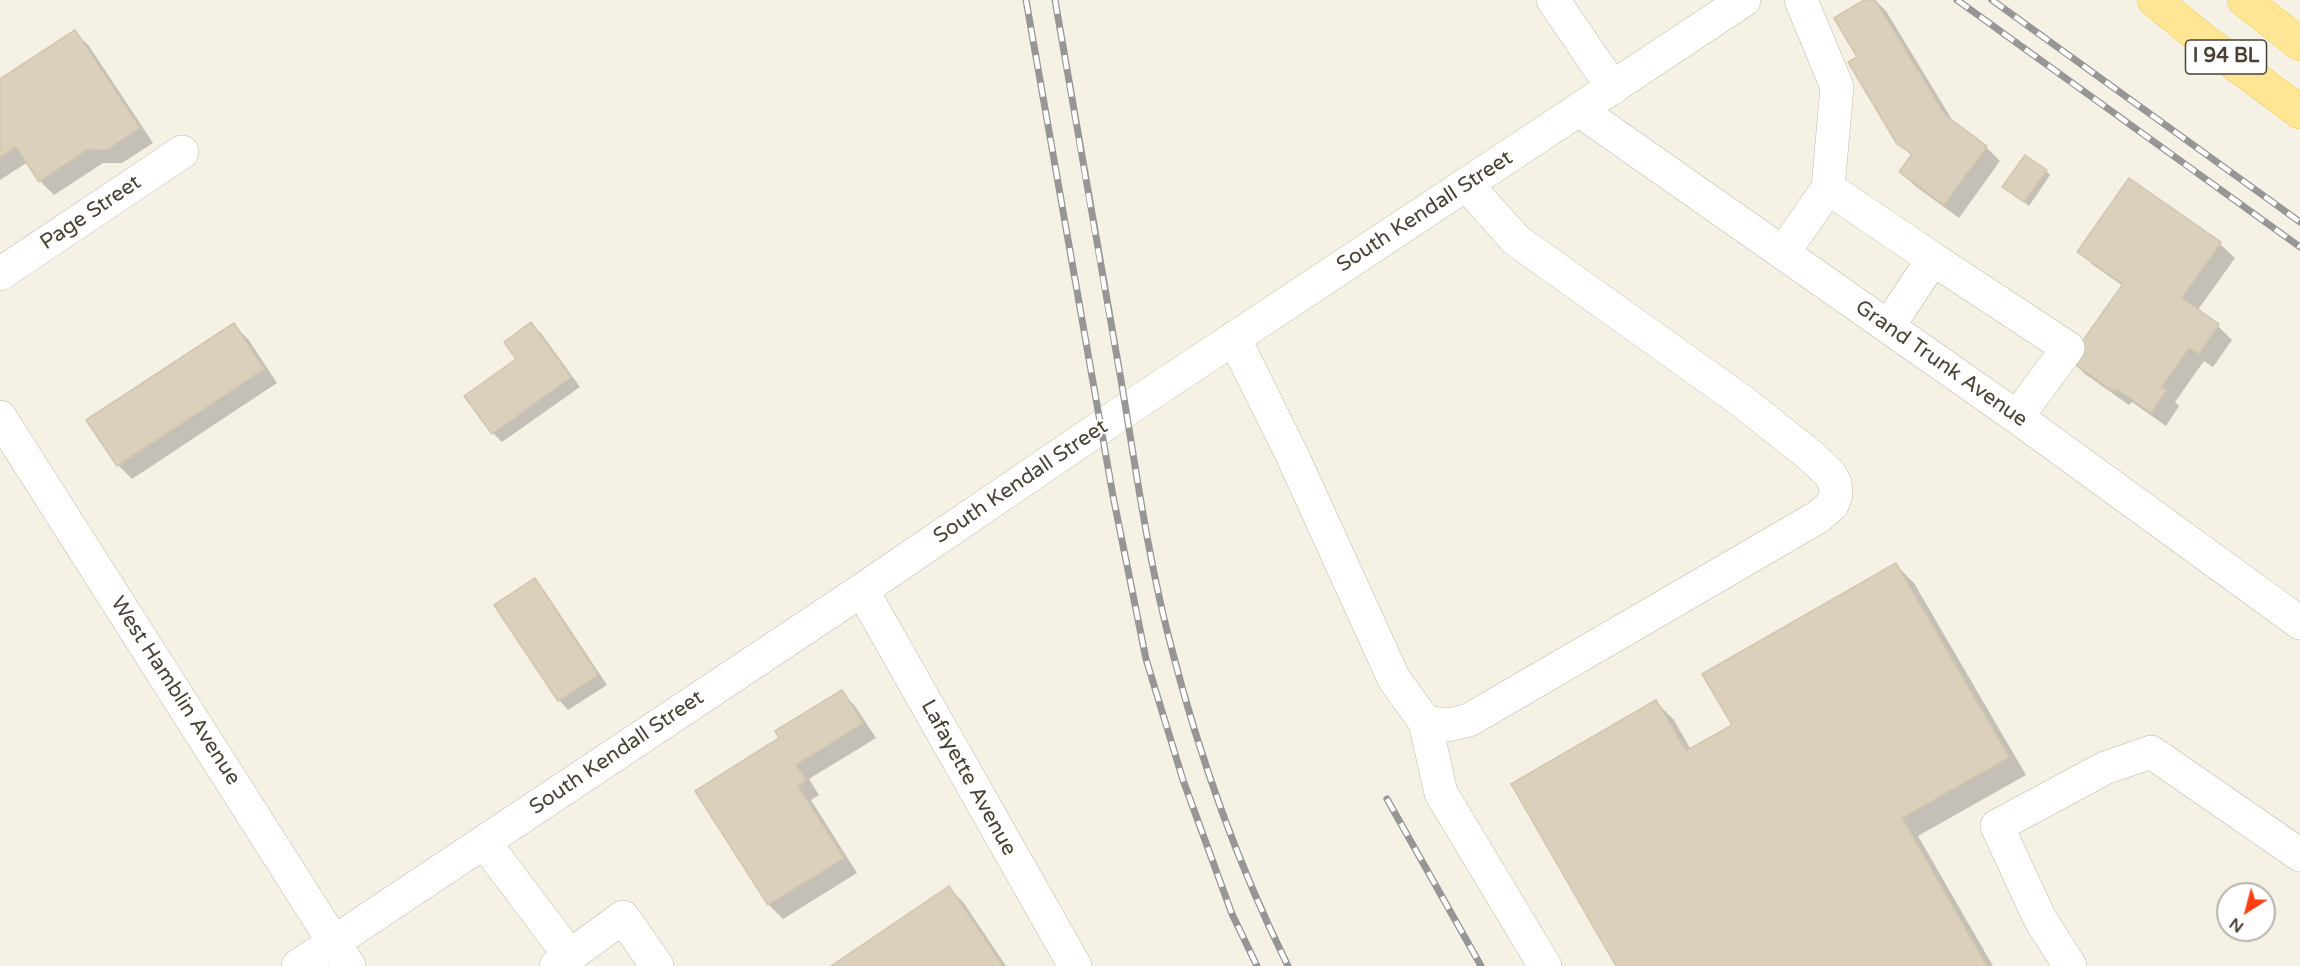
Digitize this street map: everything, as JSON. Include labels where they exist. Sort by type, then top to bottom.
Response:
[{"type":"main road","name":"I 94 BL","points":[[2154,0],[2207,43],[2300,112]]},
{"type":"main road","name":"I 94 BL","points":[[2244,0],[2300,44]]},
{"type":"street","points":[[1553,0],[1613,88]]},
{"type":"street","name":"South Kendall Street","points":[[298,966],[341,954],[484,842],[1234,338],[1744,0]]},
{"type":"street","points":[[1783,253],[1827,188],[1837,87],[1801,0]]},
{"type":"street","name":"Grand Trunk Avenue","points":[[1580,110],[2017,417],[2300,623]]},
{"type":"street","name":"Page Street","points":[[0,274],[182,152]]},
{"type":"street","points":[[1425,722],[1448,725],[1469,720],[1818,517],[1832,505],[1836,494],[1835,483],[1829,473],[1811,456],[1743,402],[1516,240],[1467,185]]},
{"type":"street","points":[[1827,188],[2068,348],[2017,417]]},
{"type":"street","points":[[1888,327],[1933,259]]},
{"type":"street","points":[[1234,338],[1292,455],[1394,680],[1425,722],[1442,793],[1545,966]]},
{"type":"street","name":"West Hamblin Avenue","points":[[0,417],[341,954]]},
{"type":"street","name":"Lafayette Avenue","points":[[862,590],[1075,966]]},
{"type":"street","points":[[2070,966],[2040,919],[1997,826],[2105,768],[2151,752],[2300,855]]},
{"type":"street","points":[[484,842],[563,961],[623,917],[657,966]]},
{"type":"building","points":[[1864,0],[1875,0],[1945,115],[1987,146],[1944,205],[1899,172],[1912,154],[1897,144],[1848,62],[1857,57],[1834,18]]},
{"type":"building","points":[[75,30],[140,128],[107,150],[88,149],[39,182],[16,147],[0,157],[0,79]]},
{"type":"building","points":[[2025,155],[2047,170],[2024,202],[2002,187]]},
{"type":"building","points":[[2129,178],[2221,242],[2182,298],[2219,324],[2199,354],[2189,348],[2161,387],[2166,391],[2151,413],[2117,389],[2114,392],[2069,360],[2123,284],[2077,252]]},
{"type":"building","points":[[531,322],[571,377],[492,434],[464,396],[516,359],[504,342]]},
{"type":"building","points":[[234,323],[264,369],[117,466],[86,420]]},
{"type":"building","points":[[1896,563],[2009,757],[1902,818],[1987,966],[1616,966],[1511,784],[1656,700],[1686,751],[1732,725],[1702,674]]},
{"type":"building","points":[[535,578],[598,675],[558,701],[494,605]]},
{"type":"building","points":[[842,690],[863,723],[796,765],[806,780],[798,786],[844,858],[768,905],[695,791],[779,738],[775,731]]},
{"type":"building","points":[[949,886],[1003,966],[831,966]]},
{"type":"railway","points":[[1026,0],[1113,496],[1146,659],[1183,780],[1232,914],[1257,966]]},
{"type":"railway","points":[[1055,0],[1143,514],[1163,613],[1194,728],[1221,809],[1253,889],[1288,966]]},
{"type":"railway","points":[[1957,0],[2300,247]]},
{"type":"railway","points":[[1992,0],[2300,222]]},
{"type":"railway","points":[[1387,799],[1481,966]]}]
